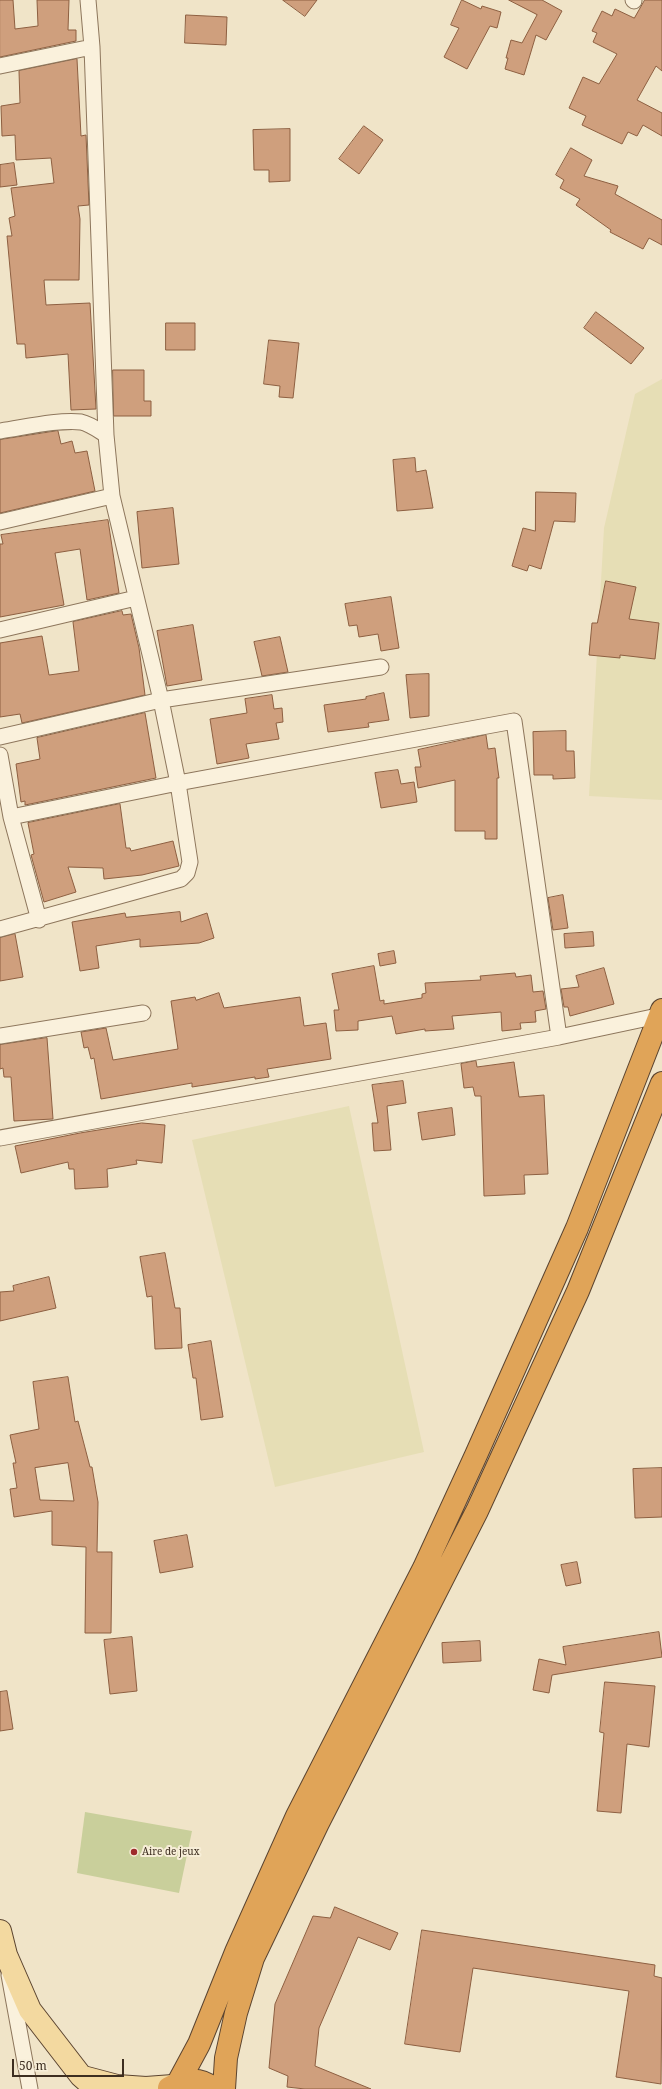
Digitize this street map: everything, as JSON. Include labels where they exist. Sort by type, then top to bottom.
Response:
[{"type":"highway","points":[[173,2086],[199,2044],[236,1952],[297,1816],[424,1568],[476,1455],[577,1228],[661,1014]]},
{"type":"highway","points":[[224,2089],[226,2058],[234,2021],[253,1958],[318,1823],[477,1511],[578,1291],[662,1083]]},
{"type":"highway","points":[[173,2086],[189,2080],[200,2081],[214,2089]]},
{"type":"main road","points":[[0,1932],[6,1954],[30,2010],[89,2083],[139,2088],[173,2086]]},
{"type":"street","points":[[0,930],[181,879],[187,873],[190,862],[178,783],[161,700],[112,496],[106,435],[92,47],[88,0]]},
{"type":"street","points":[[0,66],[92,47]]},
{"type":"street","points":[[0,431],[69,421],[82,422],[106,435]]},
{"type":"street","points":[[0,522],[112,496]]},
{"type":"street","points":[[0,630],[136,598]]},
{"type":"street","points":[[0,737],[161,700],[381,667]]},
{"type":"street","points":[[11,817],[178,783],[514,721],[559,1036]]},
{"type":"street","points":[[0,755],[11,817],[39,920]]},
{"type":"street","points":[[0,1036],[143,1013]]},
{"type":"street","points":[[0,1138],[559,1036],[661,1014]]},
{"type":"street","points":[[6,1954],[30,2089]]},
{"type":"shaded area","points":[[662,379],[662,800],[589,796],[604,528],[635,394]]},
{"type":"shaded area","points":[[349,1106],[424,1452],[275,1487],[192,1140]]},
{"type":"green space","name":"Aire de jeux","points":[[85,1812],[192,1831],[179,1893],[77,1873]]},
{"type":"building","points":[[0,0],[13,0],[15,29],[38,26],[37,0],[69,0],[68,30],[76,30],[76,41],[0,57]]},
{"type":"building","points":[[283,0],[317,0],[305,16]]},
{"type":"building","points":[[462,0],[481,9],[482,6],[501,12],[497,28],[490,26],[467,69],[444,57],[459,28],[451,25]]},
{"type":"building","points":[[509,0],[542,0],[562,11],[546,40],[536,35],[524,75],[505,69],[508,58],[506,58],[511,40],[522,43],[537,15]]},
{"type":"building","points":[[645,0],[662,0],[662,71],[656,66],[637,100],[662,113],[662,136],[643,125],[637,136],[628,132],[622,144],[582,125],[586,116],[569,108],[583,77],[599,84],[617,54],[593,42],[597,33],[592,31],[602,11],[612,16],[615,9],[634,18]]},
{"type":"building","points":[[186,15],[227,17],[226,45],[185,43]]},
{"type":"building","points":[[77,59],[81,136],[86,135],[89,205],[78,206],[80,219],[79,280],[44,280],[46,305],[90,303],[96,409],[71,410],[68,354],[26,358],[25,344],[17,344],[7,236],[12,236],[9,218],[15,216],[11,188],[54,183],[51,158],[16,160],[15,135],[2,136],[1,106],[20,103],[19,71]]},
{"type":"building","points":[[364,126],[383,140],[359,174],[339,159]]},
{"type":"building","points":[[290,129],[290,181],[269,182],[269,170],[254,170],[253,130]]},
{"type":"building","points":[[571,148],[592,160],[584,176],[618,186],[615,194],[662,220],[662,245],[649,238],[643,249],[610,232],[611,230],[576,205],[580,199],[560,188],[564,180],[556,175]]},
{"type":"building","points":[[14,163],[17,185],[0,187],[0,165]]},
{"type":"building","points":[[596,312],[644,348],[631,364],[584,328]]},
{"type":"building","points":[[166,323],[195,323],[195,350],[166,350]]},
{"type":"building","points":[[269,340],[299,343],[293,398],[279,397],[280,386],[264,384]]},
{"type":"building","points":[[113,370],[144,370],[144,401],[151,401],[151,416],[114,416]]},
{"type":"building","points":[[58,431],[61,444],[72,441],[75,453],[87,451],[95,491],[0,513],[0,440]]},
{"type":"building","points":[[415,458],[416,472],[426,470],[433,508],[397,511],[393,460]]},
{"type":"building","points":[[536,492],[576,493],[575,522],[554,521],[541,569],[529,565],[527,571],[512,566],[523,528],[535,531]]},
{"type":"building","points":[[173,508],[179,564],[142,568],[137,512]]},
{"type":"building","points":[[108,520],[119,593],[87,600],[80,549],[55,553],[64,605],[0,617],[0,544],[3,544],[1,535]]},
{"type":"building","points":[[606,581],[636,587],[629,619],[659,623],[655,659],[620,655],[620,658],[589,655],[592,623],[597,623]]},
{"type":"building","points":[[391,597],[399,648],[381,651],[378,634],[359,637],[357,625],[349,626],[345,604]]},
{"type":"building","points":[[122,611],[123,615],[131,614],[139,648],[145,695],[22,723],[20,714],[0,717],[0,643],[42,636],[49,675],[79,671],[73,622]]},
{"type":"building","points":[[193,625],[202,680],[167,686],[157,631]]},
{"type":"building","points":[[280,637],[288,672],[262,676],[254,642]]},
{"type":"building","points":[[429,674],[429,716],[410,718],[406,675]]},
{"type":"building","points":[[384,693],[389,720],[368,723],[369,727],[328,732],[324,705],[366,699],[366,697]]},
{"type":"building","points":[[272,695],[274,709],[282,708],[283,722],[276,723],[279,739],[246,744],[249,758],[217,764],[210,719],[247,713],[245,699]]},
{"type":"building","points":[[145,713],[156,778],[25,805],[25,801],[21,802],[16,764],[40,759],[37,738]]},
{"type":"building","points":[[566,731],[566,751],[574,751],[575,778],[553,779],[553,775],[534,775],[533,732]]},
{"type":"building","points":[[486,735],[488,749],[495,748],[499,778],[497,778],[497,839],[485,839],[485,831],[455,831],[455,780],[418,788],[415,767],[421,767],[418,750]]},
{"type":"building","points":[[398,770],[401,784],[414,782],[417,802],[381,808],[375,773]]},
{"type":"building","points":[[120,804],[126,848],[130,848],[131,851],[173,841],[179,866],[142,875],[104,879],[103,868],[68,867],[76,892],[44,902],[31,855],[34,854],[28,823]]},
{"type":"building","points":[[563,895],[568,928],[553,930],[548,898]]},
{"type":"building","points":[[180,912],[181,922],[207,913],[214,938],[199,943],[140,947],[140,939],[96,946],[99,968],[80,971],[72,922],[125,913],[126,917]]},
{"type":"building","points":[[593,932],[594,946],[565,948],[564,934]]},
{"type":"building","points":[[15,934],[23,977],[0,981],[0,938]]},
{"type":"building","points":[[394,951],[396,963],[380,966],[378,954]]},
{"type":"building","points":[[374,966],[380,1001],[384,1000],[384,1004],[422,998],[422,994],[426,993],[425,983],[481,980],[480,976],[515,973],[516,977],[531,975],[533,992],[543,991],[546,1009],[535,1011],[536,1022],[520,1023],[521,1029],[502,1031],[501,1012],[452,1016],[454,1029],[425,1031],[425,1029],[396,1034],[392,1016],[358,1021],[358,1030],[336,1031],[334,1010],[339,1010],[332,974]]},
{"type":"building","points":[[604,968],[614,1004],[570,1016],[568,1007],[564,1007],[561,989],[579,987],[576,976]]},
{"type":"building","points":[[219,993],[224,1008],[300,997],[304,1026],[326,1023],[331,1059],[267,1069],[269,1077],[255,1079],[255,1077],[192,1087],[192,1083],[101,1099],[94,1058],[91,1059],[88,1047],[84,1048],[81,1032],[106,1028],[113,1060],[178,1049],[171,1001],[195,997],[196,1000]]},
{"type":"building","points":[[47,1038],[53,1119],[14,1121],[11,1077],[4,1077],[3,1068],[0,1069],[0,1045]]},
{"type":"building","points":[[476,1061],[477,1067],[514,1062],[519,1097],[544,1095],[548,1174],[524,1175],[525,1194],[484,1196],[481,1096],[475,1096],[473,1087],[464,1088],[461,1064]]},
{"type":"building","points":[[403,1081],[406,1103],[387,1106],[391,1150],[374,1151],[372,1123],[378,1123],[372,1085]]},
{"type":"building","points":[[452,1108],[455,1135],[422,1140],[418,1113]]},
{"type":"building","points":[[142,1123],[165,1125],[162,1163],[136,1160],[137,1164],[107,1169],[108,1187],[75,1189],[74,1169],[69,1169],[68,1162],[21,1173],[15,1146],[80,1133]]},
{"type":"building","points":[[165,1253],[175,1308],[180,1308],[182,1348],[155,1349],[152,1296],[147,1297],[140,1257]]},
{"type":"building","points":[[49,1277],[56,1308],[0,1321],[0,1292],[14,1291],[13,1286]]},
{"type":"building","points":[[211,1341],[223,1417],[201,1420],[196,1378],[193,1378],[188,1345]]},
{"type":"building","points":[[68,1377],[75,1422],[78,1421],[90,1467],[92,1467],[98,1502],[97,1552],[112,1552],[111,1633],[85,1633],[86,1547],[52,1545],[52,1511],[14,1517],[10,1489],[17,1488],[13,1463],[16,1463],[10,1435],[39,1429],[33,1382]],"holes":[[[68,1463],[74,1501],[40,1500],[35,1468]]]},
{"type":"building","points":[[662,1468],[662,1517],[635,1518],[633,1469]]},
{"type":"building","points":[[187,1535],[193,1567],[160,1573],[154,1541]]},
{"type":"building","points":[[577,1562],[581,1583],[566,1586],[561,1565]]},
{"type":"building","points":[[659,1632],[662,1657],[552,1675],[549,1693],[533,1690],[539,1659],[566,1665],[563,1647]]},
{"type":"building","points":[[132,1637],[137,1691],[110,1694],[104,1640]]},
{"type":"building","points":[[480,1641],[481,1661],[443,1663],[442,1643]]},
{"type":"building","points":[[605,1682],[655,1686],[649,1747],[627,1744],[621,1813],[597,1811],[604,1733],[600,1732]]},
{"type":"building","points":[[7,1691],[13,1729],[0,1731],[0,1692]]},
{"type":"building","points":[[335,1907],[398,1933],[390,1950],[358,1937],[319,2028],[315,2066],[371,2089],[305,2089],[287,2087],[288,2076],[269,2068],[275,2004],[313,1916],[330,1918]]},
{"type":"building","points":[[422,1930],[655,1965],[654,1976],[662,1978],[661,2084],[616,2077],[629,1991],[473,1968],[460,2052],[405,2044]]},
{"type":"place","name":"Aire de jeux","points":[[134,1852]]}]
